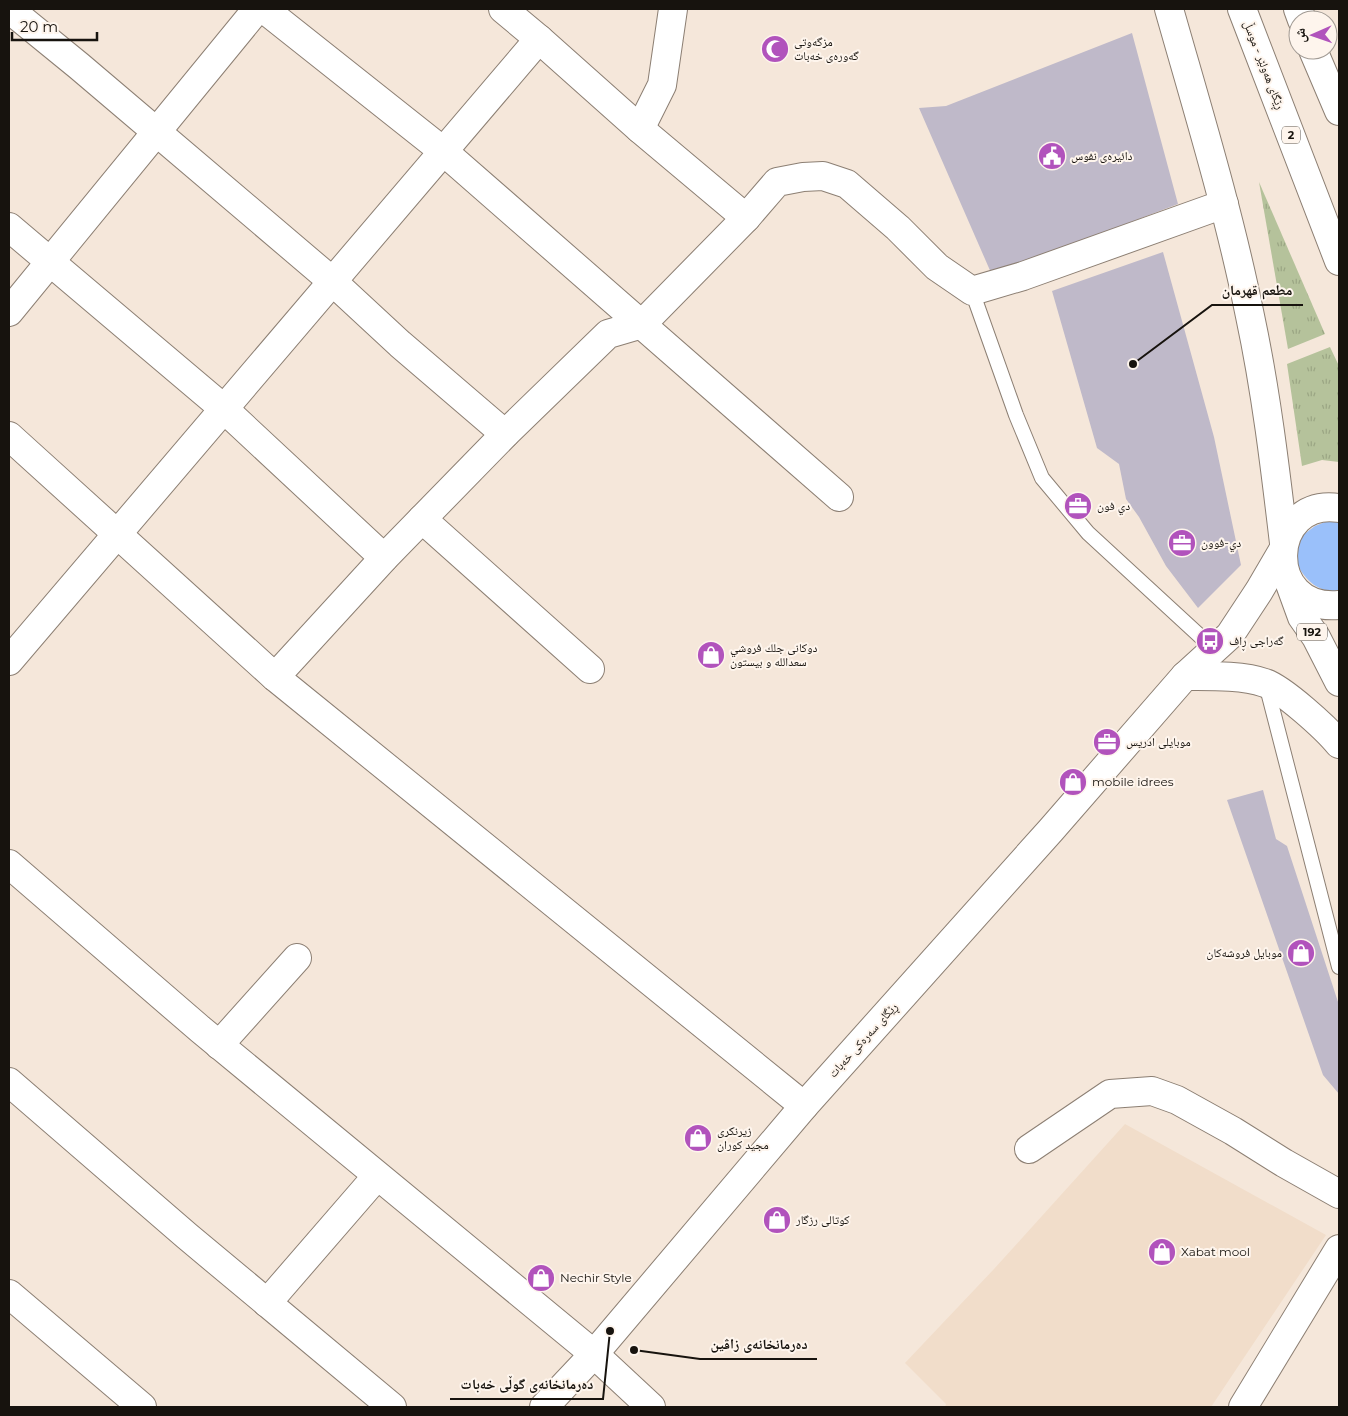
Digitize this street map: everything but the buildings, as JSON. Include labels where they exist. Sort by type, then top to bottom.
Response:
[{"type":"main road","points":[[9,9],[332,281],[400,344],[505,434]]},
{"type":"main road","points":[[9,312],[258,9]]},
{"type":"main road","points":[[264,9],[443,152],[839,498]]},
{"type":"main road","points":[[502,9],[746,218]]},
{"type":"main road","points":[[640,129],[662,85],[673,9]]},
{"type":"main road","points":[[1169,9],[1224,204],[1250,316],[1270,429],[1283,546],[1282,560],[1288,581],[1306,599],[1318,604],[1339,605]]},
{"type":"main road","name":"ڕێگای هەولێر - موسڵ","points":[[1242,9],[1339,261]]},
{"type":"main road","points":[[9,661],[539,39]]},
{"type":"main road","points":[[1317,60],[1339,111]]},
{"type":"main road","points":[[275,677],[384,558],[505,434],[608,334],[642,324],[746,218],[777,182],[803,177],[823,176],[847,184],[898,228],[937,267],[972,291],[1023,276],[1224,204]]},
{"type":"main road","points":[[9,227],[224,408],[384,558]]},
{"type":"main road","points":[[9,436],[275,677],[804,1106]]},
{"type":"main road","name":"ڕێگای سەرەکی خەبات","points":[[544,1407],[594,1354],[804,1106],[1044,838],[1185,676],[1230,635],[1259,591],[1289,531],[1297,521],[1307,513],[1319,509],[1339,508]]},
{"type":"main road","points":[[422,519],[590,668]]},
{"type":"main road","name":"192","points":[[1288,581],[1302,616],[1320,645],[1339,682]]},
{"type":"main road","points":[[1185,676],[1228,677],[1266,683],[1292,700],[1339,744]]},
{"type":"main road","points":[[9,864],[219,1045],[594,1354],[652,1407]]},
{"type":"main road","points":[[219,1045],[297,958]]},
{"type":"main road","points":[[9,1082],[187,1236],[392,1407]]},
{"type":"main road","points":[[1029,1149],[1110,1094],[1152,1091],[1185,1105],[1339,1194]]},
{"type":"main road","points":[[268,1303],[377,1176]]},
{"type":"main road","points":[[1244,1407],[1339,1249]]},
{"type":"main road","points":[[9,1294],[142,1407]]},
{"type":"lane","points":[[972,291],[1016,415],[1042,478],[1088,533],[1214,649]]},
{"type":"lane","points":[[1266,683],[1339,966]]},
{"type":"shaded area","name":"Xabat mool","points":[[1125,1124],[1326,1235],[1211,1407],[945,1407],[946,1404],[905,1363],[994,1269]]},
{"type":"green space","points":[[1259,182],[1325,334],[1288,349]]},
{"type":"green space","points":[[1330,347],[1339,366],[1339,462],[1322,460],[1302,466],[1287,364]]},
{"type":"water","points":[[1330,520],[1339,522],[1339,593],[1324,590],[1313,584],[1296,563],[1299,538],[1315,526]]},
{"type":"place","name":"مزگەوتى گەورەى خەبات","points":[[775,49]]},
{"type":"place","name":"دائیرەی نفوس","points":[[1052,156]]},
{"type":"place","name":"مطعم قهرمان","points":[[1133,364]]},
{"type":"place","name":"دي فون","points":[[1078,506]]},
{"type":"place","name":"دي-فوون","points":[[1182,543]]},
{"type":"place","name":"گەراجی ڕاف","points":[[1210,641]]},
{"type":"place","name":"دوكانى جلك فروشي سعدالله و بيستون","points":[[711,655]]},
{"type":"place","name":"موبايلى ادريس","points":[[1107,742]]},
{"type":"place","name":"mobile idrees","points":[[1073,782]]},
{"type":"place","name":"موبایل فروشەکان","points":[[1301,953]]},
{"type":"place","name":"زيرنكرى مجيد كوران","points":[[698,1138]]},
{"type":"place","name":"كوتالى رزگار","points":[[777,1220]]},
{"type":"place","name":"Xabat mool","points":[[1162,1252]]},
{"type":"place","name":"Nechir Style","points":[[541,1278]]},
{"type":"place","name":"دەرمانخانەی گوڵی خەبات","points":[[610,1331]]},
{"type":"place","name":"دەرمانخانەی زاڤین","points":[[634,1350]]}]
